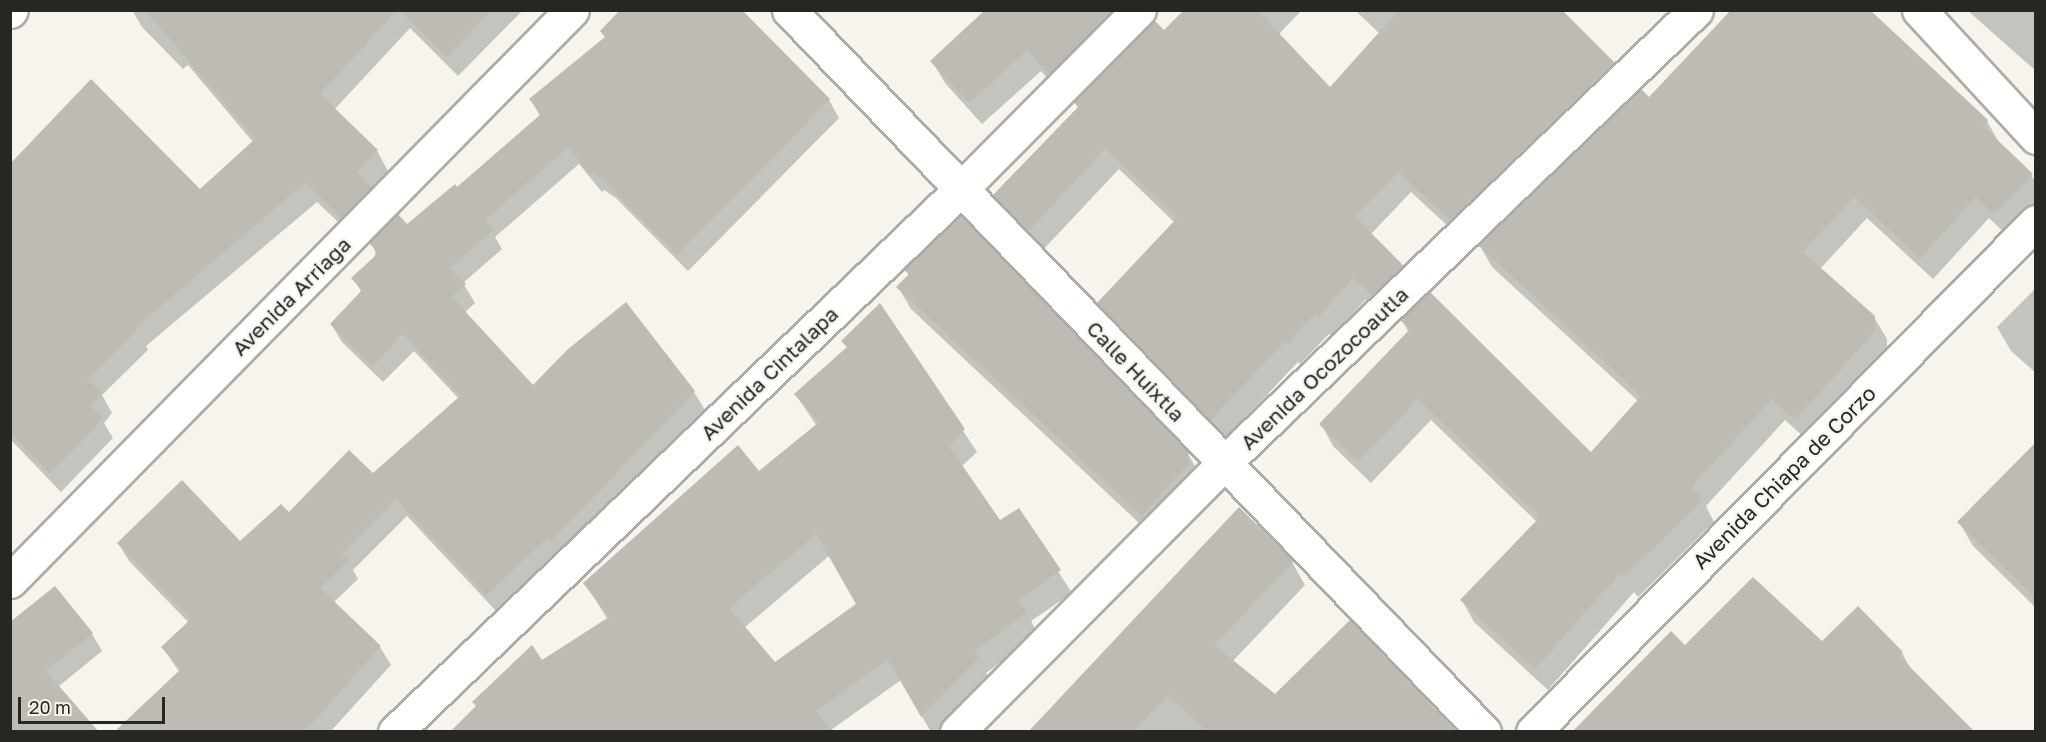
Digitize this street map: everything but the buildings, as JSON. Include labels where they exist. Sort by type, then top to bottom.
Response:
[{"type":"street","name":"Avenida Arriaga","points":[[10,581],[573,10]]},
{"type":"street","name":"Calle Huixtla","points":[[789,10],[1484,732]]},
{"type":"street","name":"Avenida Cintalapa","points":[[395,732],[962,188],[1139,10]]},
{"type":"street","name":"Avenida Ocozocoautla","points":[[957,732],[1224,463],[1696,10]]},
{"type":"street","points":[[1919,10],[2036,137]]},
{"type":"street","name":"Avenida Chiapa de Corzo","points":[[1533,732],[2036,222]]}]
